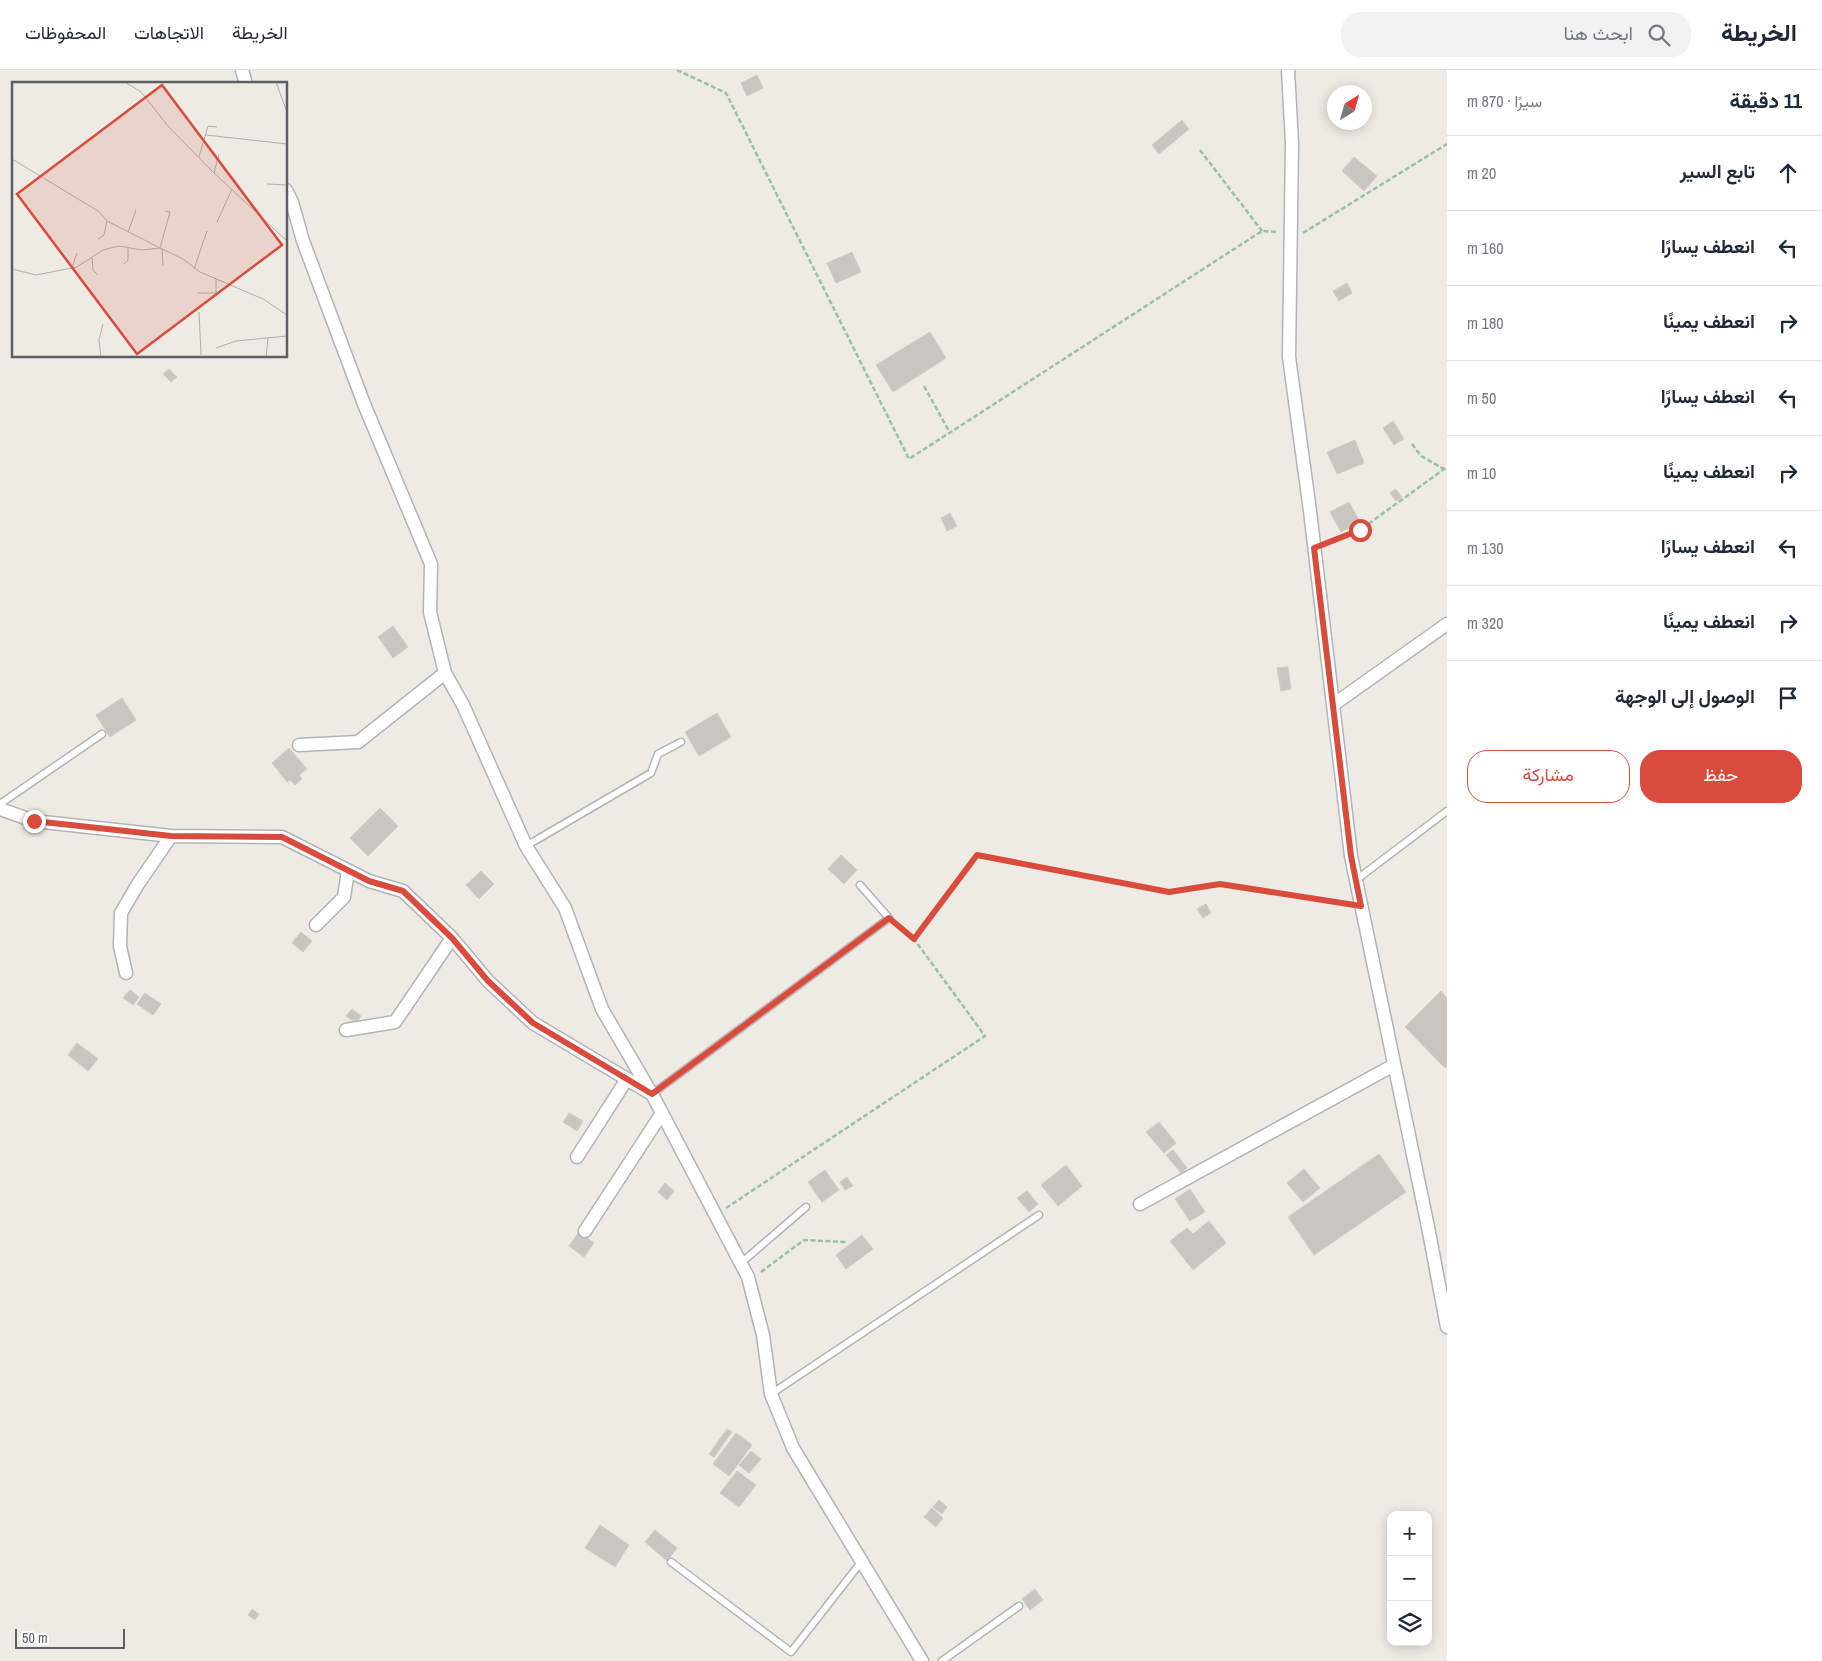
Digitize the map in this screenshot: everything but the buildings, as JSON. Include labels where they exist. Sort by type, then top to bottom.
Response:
[{"type":"street","points":[[1288,70],[1292,143],[1289,357],[1351,856],[1447,1327]]},
{"type":"street","points":[[289,201],[364,404],[432,564],[430,612],[445,673],[463,705],[526,846],[565,908],[602,1009],[662,1112],[741,1263],[749,1281],[763,1335],[771,1394],[794,1448],[922,1661]]},
{"type":"street","points":[[1333,704],[1447,624]]},
{"type":"street","points":[[299,745],[358,742],[445,673]]},
{"type":"street","points":[[0,809],[34,821],[171,836],[282,837],[369,881],[403,891],[452,938],[488,981],[533,1023],[652,1094]]},
{"type":"street","points":[[126,973],[120,946],[121,913],[138,884],[171,836]]},
{"type":"street","points":[[316,925],[344,896],[348,871]]},
{"type":"street","points":[[346,1030],[395,1022],[452,938]]},
{"type":"street","points":[[1140,1204],[1394,1065]]},
{"type":"street","points":[[577,1157],[627,1079]]},
{"type":"street","points":[[585,1230],[662,1112]]},
{"type":"lane","points":[[0,804],[102,734]]},
{"type":"lane","points":[[526,846],[650,773],[658,754],[681,742]]},
{"type":"lane","points":[[1356,880],[1447,811]]},
{"type":"lane","points":[[652,1094],[889,918],[860,885]]},
{"type":"lane","points":[[741,1263],[806,1207]]},
{"type":"lane","points":[[771,1394],[1039,1215]]},
{"type":"lane","points":[[671,1562],[790,1652],[862,1561]]},
{"type":"lane","points":[[942,1661],[1019,1606]]},
{"type":"path","points":[[677,70],[726,93],[909,459],[1262,231]]},
{"type":"path","points":[[1200,150],[1262,231],[1291,237],[1447,144]]},
{"type":"path","points":[[924,386],[950,433]]},
{"type":"path","points":[[1314,548],[1360,530],[1446,468],[1421,456],[1412,444]]},
{"type":"path","points":[[914,939],[977,855],[1169,892],[1220,884],[1361,906]]},
{"type":"path","points":[[716,1215],[985,1036],[914,939],[889,918]]},
{"type":"path","points":[[749,1281],[804,1240],[846,1242]]},
{"type":"route","points":[[34,821],[74,827],[171,836],[282,837],[369,881],[403,891],[452,938],[488,981],[533,1023],[652,1094],[889,918],[914,939],[977,855],[1169,892],[1220,884],[1361,906],[1351,856],[1314,548],[1360,530]]}]
